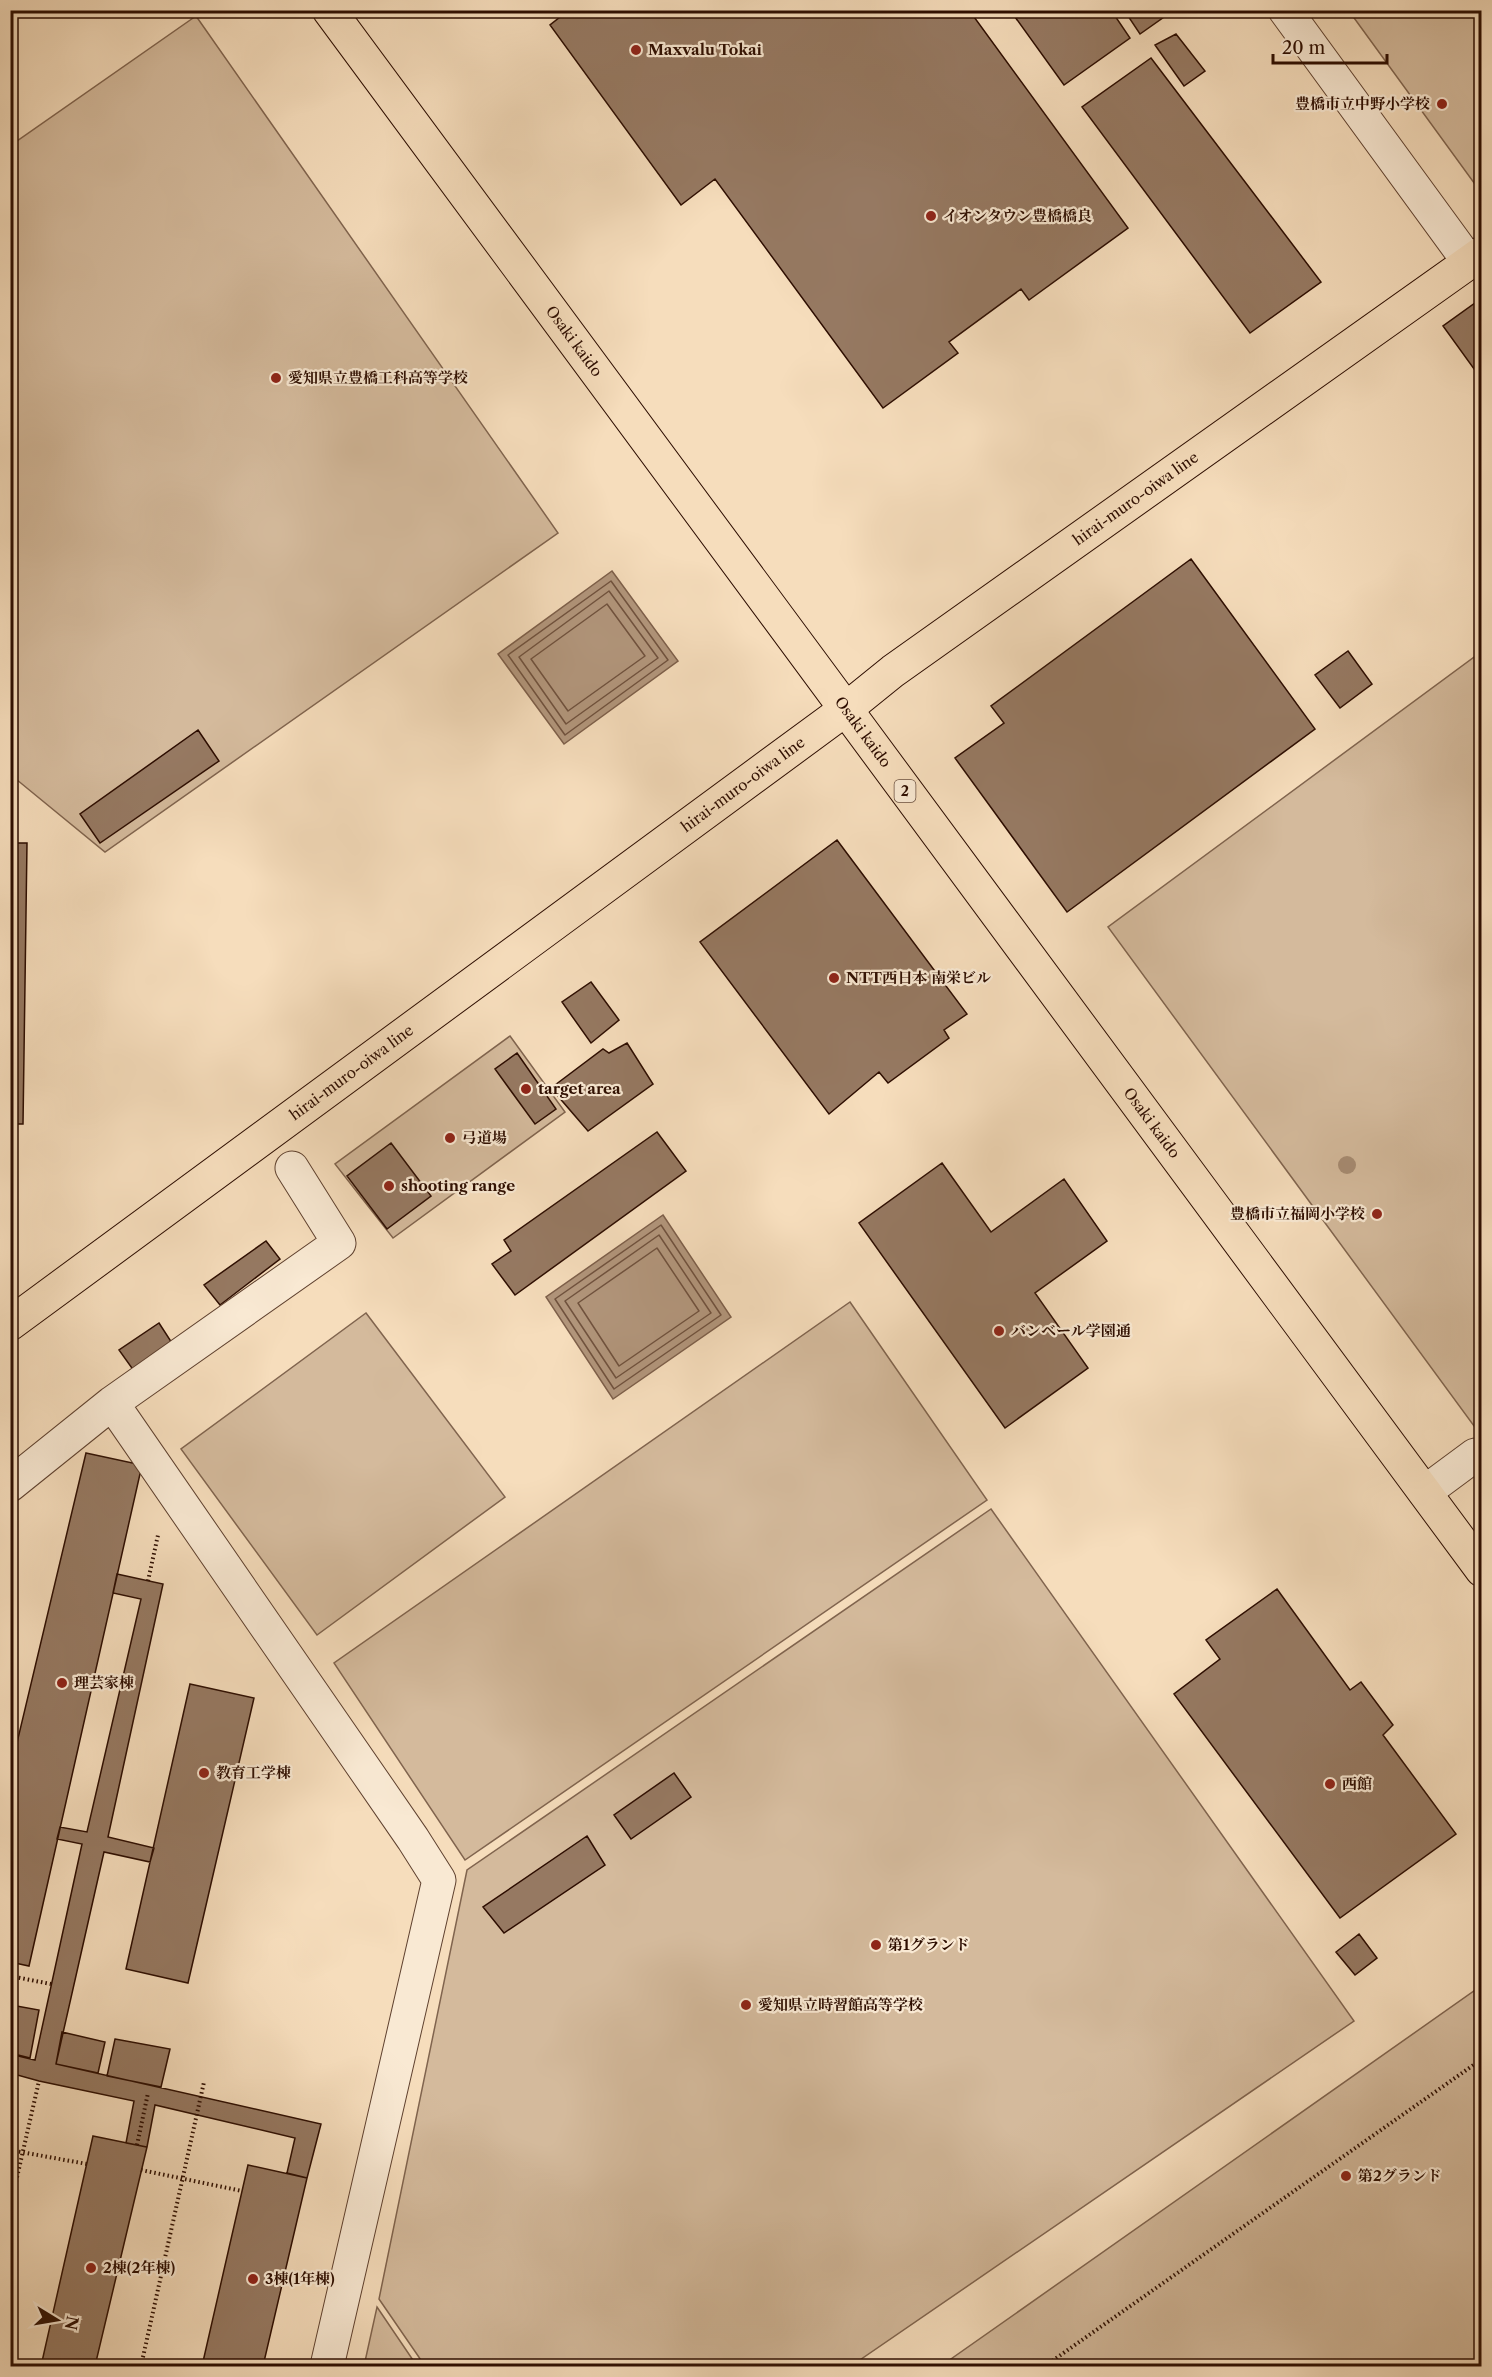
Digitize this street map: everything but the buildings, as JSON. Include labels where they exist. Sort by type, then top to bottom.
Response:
[{"type":"main road","name":"Osaki kaido","points":[[329,10],[1482,1570]]},
{"type":"main road","name":"hirai-muro-oiwa line","points":[[10,1324],[846,709],[903,664],[1475,258]]},
{"type":"street","points":[[1285,10],[1475,258]]},
{"type":"street","points":[[10,1485],[112,1402],[339,1243],[292,1168]]},
{"type":"street","points":[[112,1402],[439,1880],[327,2367]]},
{"type":"street","points":[[1425,1492],[1475,1455],[1482,1454]]},
{"type":"path","points":[[10,1976],[51,1984]]},
{"type":"path","points":[[1045,2367],[1482,2059]]},
{"type":"path","points":[[10,2208],[39,2081]]},
{"type":"path","points":[[141,2367],[204,2082]]},
{"type":"path","points":[[137,2145],[148,2093]]},
{"type":"path","points":[[10,2150],[87,2164]]},
{"type":"path","points":[[141,2170],[242,2191]]},
{"type":"shaded area","name":"豊橋市立中野小学校","points":[[1349,11],[1481,11],[1481,184],[1477,187]]},
{"type":"shaded area","points":[[196,16],[558,533],[105,852],[11,775],[10,146]]},
{"type":"shaded area","name":"豊橋市立福岡小学校","points":[[1481,652],[1482,1424],[1474,1426],[1108,927]]},
{"type":"shaded area","name":"弓道場","points":[[510,1036],[565,1112],[393,1238],[335,1164]]},
{"type":"shaded area","points":[[850,1302],[987,1500],[465,1860],[334,1663]]},
{"type":"shaded area","points":[[366,1313],[505,1497],[317,1635],[181,1449]]},
{"type":"shaded area","name":"第1グランド","points":[[991,1509],[1354,2021],[851,2366],[425,2366],[379,2299],[467,1870]]},
{"type":"shaded area","name":"第2グランド","points":[[1481,1986],[1481,2366],[941,2366]]},
{"type":"shaded area","points":[[377,2307],[417,2366],[364,2366]]},
{"type":"water","points":[[612,571],[678,661],[564,744],[498,654]]},
{"type":"water","points":[[663,1215],[731,1317],[613,1399],[546,1297]]},
{"type":"place","name":"Maxvalu Tokai","points":[[636,50]]},
{"type":"place","name":"豊橋市立中野小学校","points":[[1442,104]]},
{"type":"place","name":"イオンタウン豊橋橋良","points":[[931,216]]},
{"type":"place","name":"愛知県立豊橋工科高等学校","points":[[276,378]]},
{"type":"place","name":"NTT西日本 南栄ビル","points":[[834,978]]},
{"type":"place","name":"target area","points":[[526,1089]]},
{"type":"place","name":"弓道場","points":[[450,1138]]},
{"type":"place","name":"shooting range","points":[[389,1186]]},
{"type":"place","name":"豊橋市立福岡小学校","points":[[1377,1214]]},
{"type":"place","name":"バンベール学園通","points":[[999,1331]]},
{"type":"place","name":"理芸家棟","points":[[62,1683]]},
{"type":"place","name":"教育工学棟","points":[[204,1773]]},
{"type":"place","name":"西館","points":[[1330,1784]]},
{"type":"place","name":"第1グランド","points":[[876,1945]]},
{"type":"place","name":"愛知県立時習館高等学校","points":[[746,2005]]},
{"type":"place","name":"第2グランド","points":[[1346,2176]]},
{"type":"place","name":"2棟(2年棟)","points":[[91,2268]]},
{"type":"place","name":"3棟(1年棟)","points":[[253,2279]]}]
